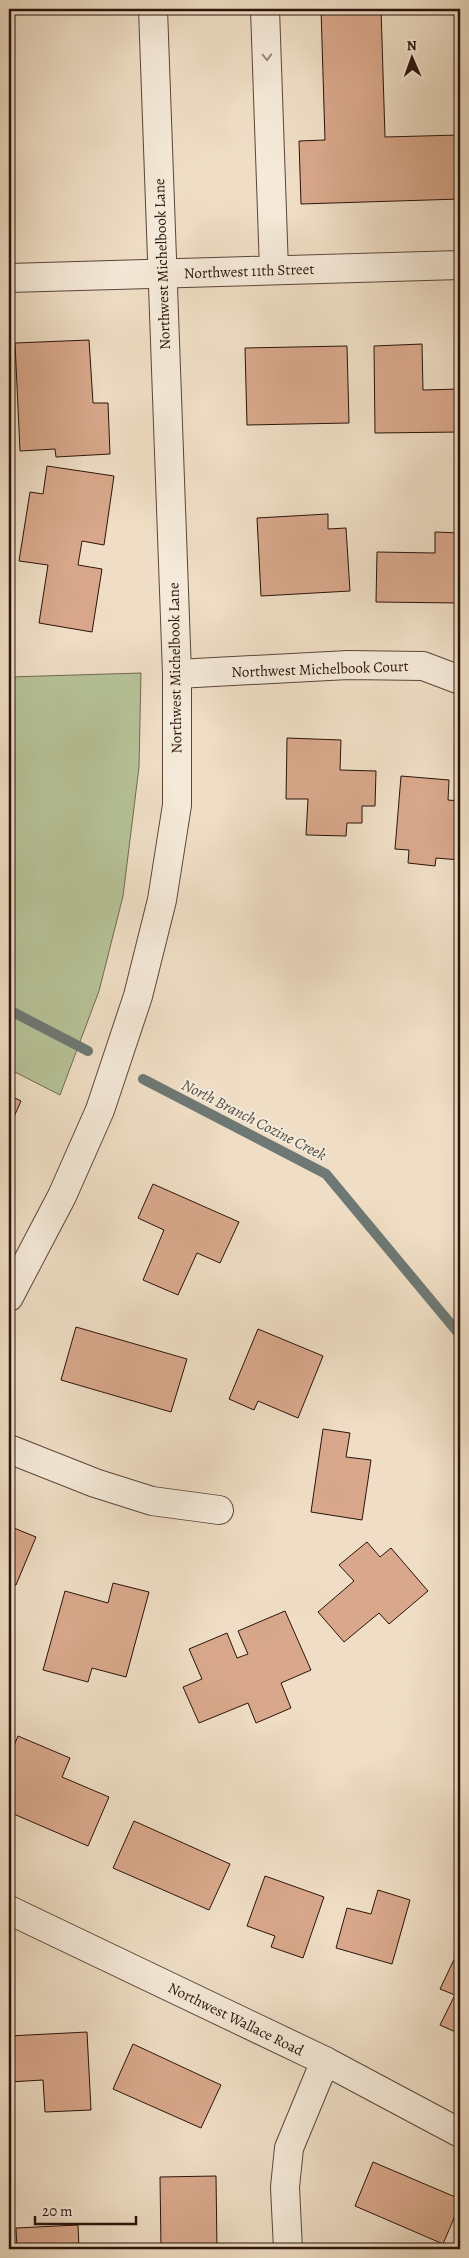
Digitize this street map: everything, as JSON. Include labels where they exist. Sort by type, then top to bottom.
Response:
[{"type":"street","name":"Northwest Michelbook Lane","points":[[9,1296],[62,1196],[100,1110],[138,996],[162,900],[177,805],[177,674],[152,9]]},
{"type":"street","points":[[265,9],[274,270]]},
{"type":"street","name":"Northwest 11th Street","points":[[9,278],[460,265]]},
{"type":"street","name":"Northwest Michelbook Court","points":[[177,674],[348,665],[423,666],[460,680]]},
{"type":"street","points":[[9,1449],[95,1483],[152,1501],[219,1510]]},
{"type":"street","name":"Northwest Wallace Road","points":[[9,1910],[325,2061],[460,2133]]},
{"type":"street","points":[[288,2249],[285,2188],[289,2148],[325,2061]]},
{"type":"green space","points":[[141,673],[139,767],[123,896],[99,991],[60,1095],[9,1069],[9,677]]},
{"type":"building","points":[[321,9],[381,9],[385,137],[460,135],[460,199],[301,204],[299,141],[325,140]]},
{"type":"building","points":[[89,340],[93,403],[108,403],[110,454],[56,457],[55,449],[20,451],[15,343]]},
{"type":"building","points":[[422,344],[423,390],[460,389],[460,432],[375,433],[374,346]]},
{"type":"building","points":[[347,346],[349,423],[247,425],[245,348]]},
{"type":"building","points":[[47,466],[114,476],[104,545],[82,541],[78,565],[102,569],[92,632],[39,623],[48,565],[19,561],[30,492],[43,494]]},
{"type":"building","points":[[328,514],[328,529],[346,528],[350,591],[261,596],[257,518]]},
{"type":"building","points":[[435,532],[460,533],[460,603],[376,602],[377,552],[435,553]]},
{"type":"building","points":[[287,738],[341,740],[340,770],[376,771],[375,806],[362,806],[362,823],[347,823],[346,836],[306,835],[308,799],[286,799]]},
{"type":"building","points":[[401,776],[449,780],[448,800],[460,801],[460,860],[436,858],[435,866],[408,863],[409,850],[395,849]]},
{"type":"building","points":[[9,1095],[21,1101],[9,1128]]},
{"type":"building","points":[[153,1184],[239,1222],[220,1263],[197,1253],[178,1295],[143,1280],[164,1230],[138,1218]]},
{"type":"building","points":[[76,1327],[187,1359],[171,1412],[61,1380]]},
{"type":"building","points":[[258,1329],[323,1356],[298,1418],[258,1401],[254,1410],[229,1399]]},
{"type":"building","points":[[323,1429],[350,1433],[346,1457],[371,1460],[362,1520],[311,1512]]},
{"type":"building","points":[[9,1526],[36,1537],[16,1585],[9,1582]]},
{"type":"building","points":[[367,1542],[380,1557],[391,1548],[428,1591],[389,1624],[379,1613],[344,1642],[318,1612],[354,1581],[339,1565]]},
{"type":"building","points":[[113,1583],[149,1592],[126,1677],[92,1668],[88,1682],[43,1670],[65,1591],[108,1603]]},
{"type":"building","points":[[285,1611],[311,1670],[281,1683],[291,1708],[256,1723],[248,1703],[199,1723],[183,1687],[202,1679],[189,1649],[227,1633],[237,1658],[248,1654],[238,1631]]},
{"type":"building","points":[[18,1736],[70,1758],[62,1777],[109,1797],[88,1846],[9,1812],[9,1757]]},
{"type":"building","points":[[134,1821],[230,1864],[209,1910],[113,1868]]},
{"type":"building","points":[[265,1876],[324,1897],[303,1958],[271,1947],[275,1936],[247,1926]]},
{"type":"building","points":[[378,1890],[410,1900],[392,1964],[336,1948],[347,1908],[371,1914]]},
{"type":"building","points":[[460,1947],[460,2034],[440,2025],[455,1995],[440,1989]]},
{"type":"building","points":[[87,2032],[91,2110],[45,2112],[43,2080],[9,2082],[9,2036]]},
{"type":"building","points":[[133,2044],[221,2085],[201,2128],[113,2089]]},
{"type":"building","points":[[373,2162],[460,2199],[460,2204],[443,2244],[355,2206]]},
{"type":"building","points":[[216,2176],[217,2249],[161,2249],[160,2177]]},
{"type":"building","points":[[78,2225],[79,2249],[17,2249],[16,2228]]},
{"type":"waterway","name":"North Branch Cozine Creek","points":[[9,1010],[88,1051]]},
{"type":"waterway","name":"North Branch Cozine Creek","points":[[143,1079],[326,1174],[460,1335]]}]
